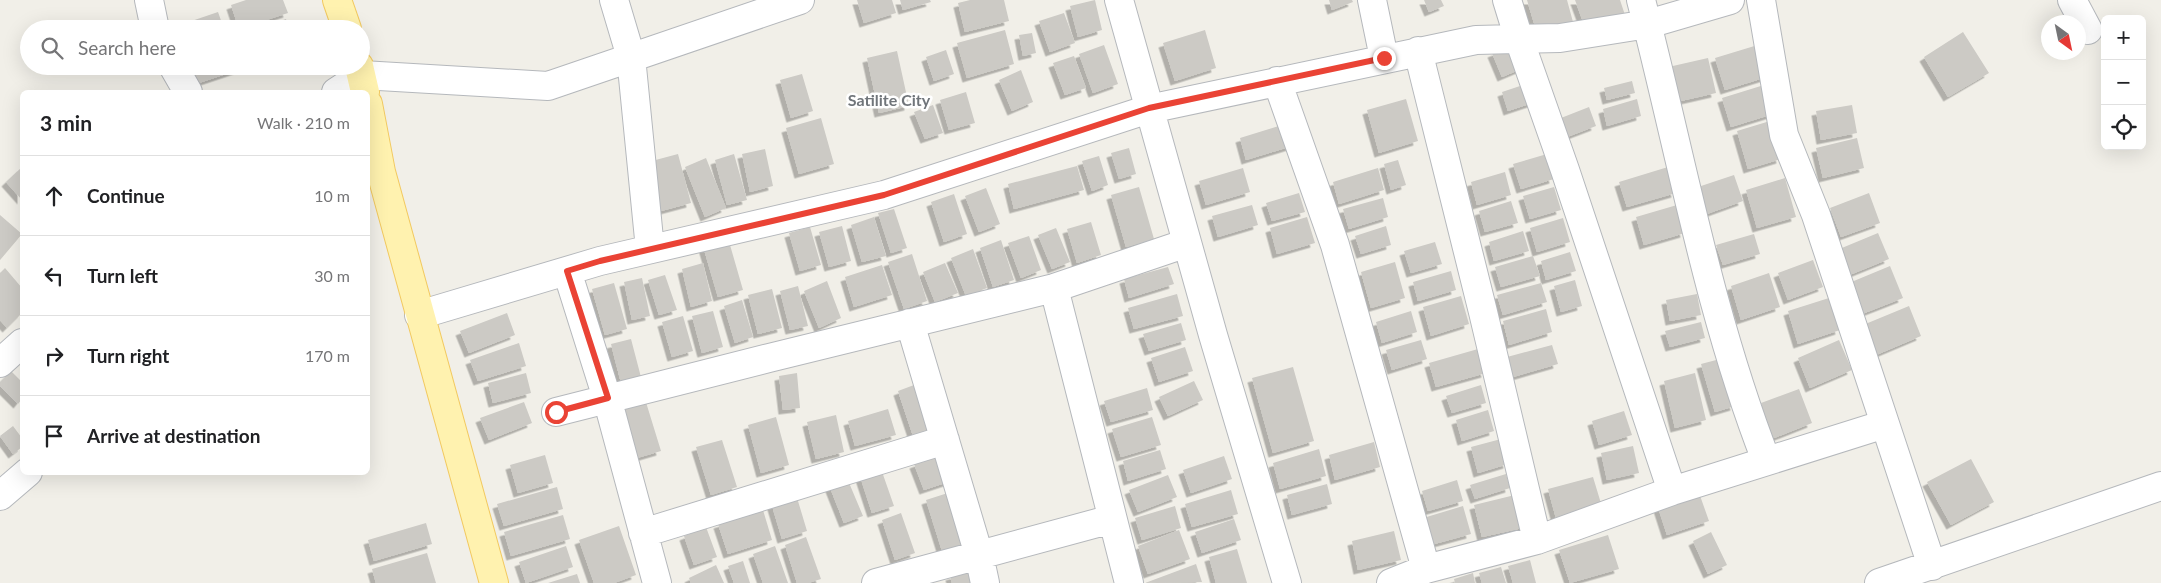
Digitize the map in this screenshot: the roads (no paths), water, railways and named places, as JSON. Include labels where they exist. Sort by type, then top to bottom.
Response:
[{"type":"main road","points":[[338,0],[344,20]]},
{"type":"main road","points":[[370,129],[374,178],[419,315],[494,583]]},
{"type":"street","points":[[149,0],[153,20]]},
{"type":"street","points":[[614,0],[631,57],[650,249]]},
{"type":"street","points":[[340,90],[362,78],[548,86],[800,0]]},
{"type":"street","points":[[1119,0],[1187,243],[1287,583]]},
{"type":"street","points":[[1372,0],[1384,58]]},
{"type":"street","points":[[1507,0],[1672,491]]},
{"type":"street","points":[[419,315],[567,271],[650,249],[884,195],[1149,108],[1476,40],[1560,38],[1644,12],[1730,0]]},
{"type":"street","points":[[1760,0],[1784,135],[1816,215],[1932,566]]},
{"type":"street","points":[[2072,0],[2088,30]]},
{"type":"street","points":[[1644,12],[1706,270],[1744,404],[1766,460]]},
{"type":"street","points":[[1418,51],[1537,540]]},
{"type":"street","points":[[178,75],[187,90]]},
{"type":"street","points":[[1277,81],[1335,245],[1426,569]]},
{"type":"street","points":[[556,412],[1054,288],[1187,243]]},
{"type":"street","points":[[567,271],[608,398],[657,583]]},
{"type":"street","points":[[1054,288],[1129,583]]},
{"type":"street","points":[[910,323],[979,555],[985,583]]},
{"type":"street","points":[[0,363],[20,345]]},
{"type":"street","points":[[1391,583],[1426,569],[1537,540],[1672,491],[1885,424]]},
{"type":"street","points":[[643,533],[945,440]]},
{"type":"street","points":[[0,496],[24,475]]},
{"type":"street","points":[[1879,583],[2161,486]]},
{"type":"street","points":[[876,583],[1112,519]]},
{"type":"district","name":"Satilite City","points":[[889,99]]}]
